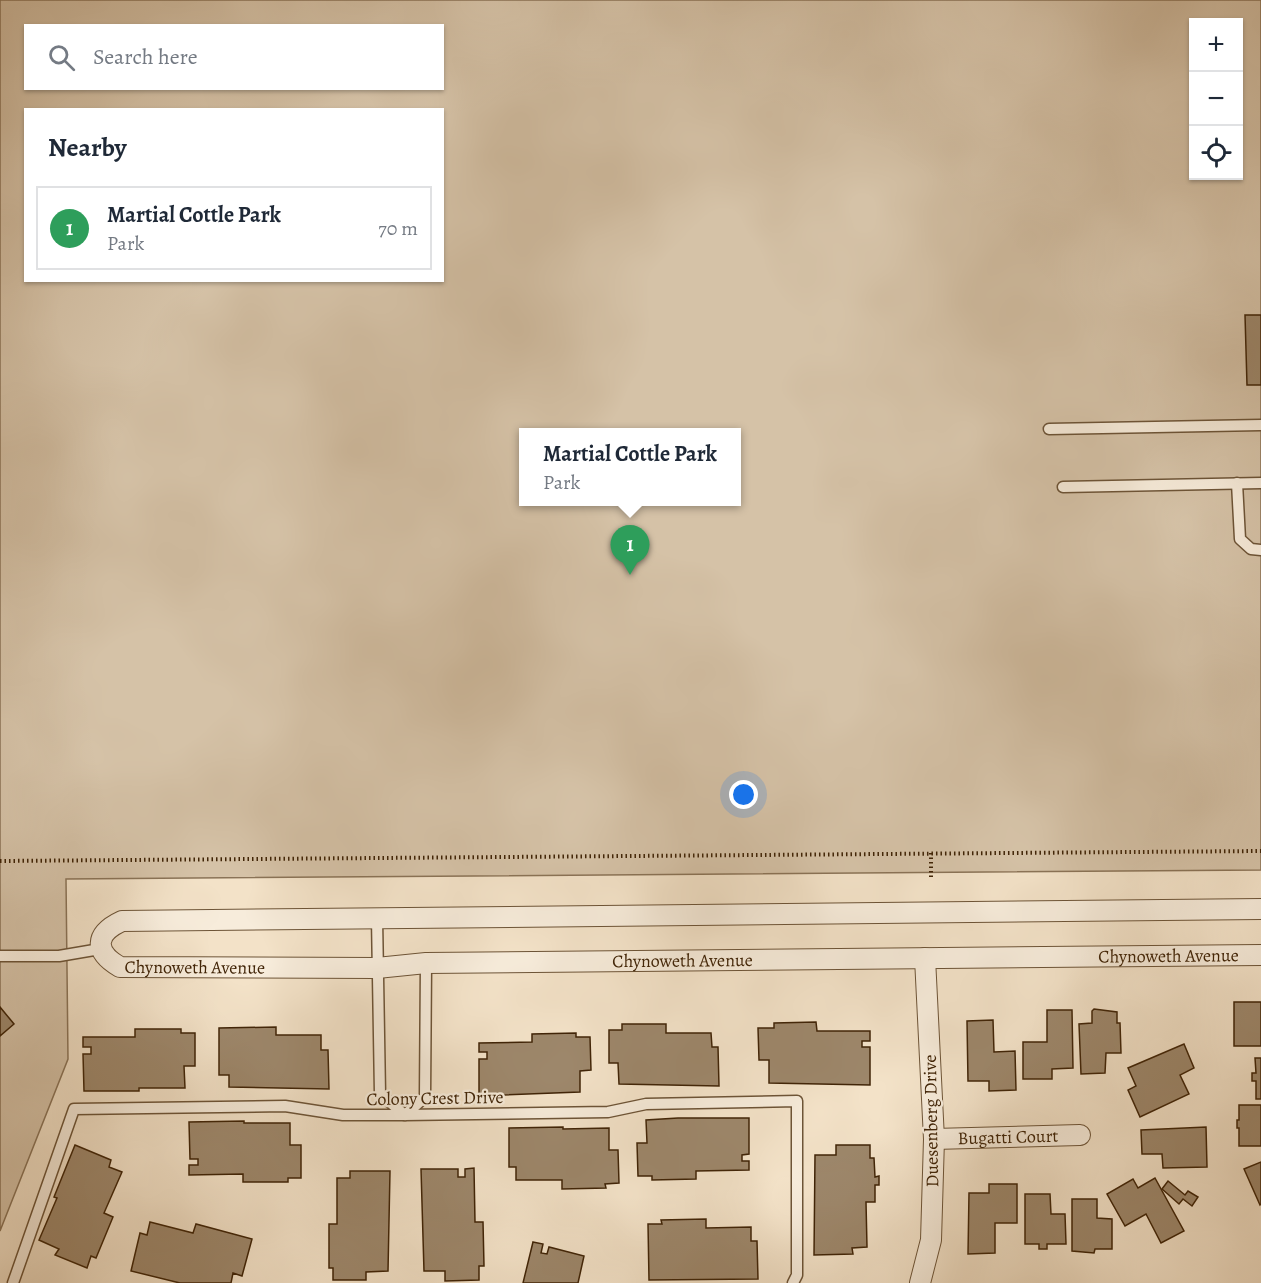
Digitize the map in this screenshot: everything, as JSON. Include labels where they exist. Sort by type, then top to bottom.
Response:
[{"type":"street","name":"Chynoweth Avenue","points":[[1261,909],[122,921],[108,927],[101,938],[100,950],[108,960],[120,967],[377,968],[426,963],[1261,955]]},
{"type":"street","name":"Duesenberg Drive","points":[[920,1283],[931,1240],[934,1139],[925,958]]},
{"type":"street","name":"Bugatti Court","points":[[934,1139],[1080,1135]]},
{"type":"lane","points":[[1049,429],[1261,425]]},
{"type":"lane","points":[[1237,483],[1240,539],[1251,549],[1261,550]]},
{"type":"lane","points":[[1063,487],[1261,483]]},
{"type":"lane","points":[[377,918],[380,1094],[405,1115],[425,1097],[426,963]]},
{"type":"lane","points":[[0,956],[59,956],[100,950]]},
{"type":"lane","name":"Colony Crest Drive","points":[[15,1282],[74,1109],[285,1106],[343,1115],[405,1115],[608,1112],[646,1104],[796,1101],[796,1275],[793,1283]]},
{"type":"path","points":[[0,861],[1261,850]]},
{"type":"path","points":[[931,853],[931,877]]},
{"type":"shaded area","points":[[0,0],[1261,0],[1261,870],[66,879],[68,1059],[0,1231]]},
{"type":"building","points":[[1245,315],[1261,315],[1261,385],[1247,385]]},
{"type":"building","points":[[1234,1002],[1261,1002],[1261,1046],[1234,1046]]},
{"type":"building","points":[[0,1007],[14,1024],[0,1036]]},
{"type":"building","points":[[1094,1009],[1117,1012],[1117,1023],[1120,1023],[1121,1053],[1106,1053],[1105,1073],[1081,1074],[1079,1024],[1092,1023]]},
{"type":"building","points":[[1047,1010],[1072,1010],[1073,1068],[1052,1069],[1052,1079],[1023,1079],[1023,1042],[1047,1042]]},
{"type":"building","points":[[993,1020],[994,1052],[1015,1051],[1016,1090],[989,1091],[989,1081],[968,1081],[967,1021]]},
{"type":"building","points":[[816,1022],[817,1031],[870,1031],[870,1041],[862,1041],[862,1047],[870,1047],[870,1085],[769,1083],[769,1060],[759,1060],[758,1028],[774,1028],[774,1023]]},
{"type":"building","points":[[622,1024],[666,1024],[666,1033],[711,1033],[712,1047],[718,1047],[719,1086],[619,1084],[618,1063],[609,1063],[609,1030],[622,1030]]},
{"type":"building","points":[[276,1027],[276,1035],[321,1035],[321,1050],[328,1050],[329,1089],[229,1087],[229,1075],[219,1075],[219,1028]]},
{"type":"building","points":[[135,1029],[181,1029],[181,1033],[195,1033],[195,1066],[184,1066],[185,1088],[84,1091],[83,1054],[91,1054],[91,1047],[83,1047],[83,1037],[135,1037]]},
{"type":"building","points":[[576,1033],[576,1037],[590,1037],[591,1070],[580,1071],[580,1092],[479,1096],[479,1059],[487,1059],[487,1052],[479,1052],[479,1043],[532,1042],[532,1034]]},
{"type":"building","points":[[1184,1044],[1194,1068],[1180,1075],[1189,1094],[1140,1117],[1128,1090],[1136,1086],[1128,1068]]},
{"type":"building","points":[[1255,1058],[1261,1058],[1261,1099],[1256,1099],[1256,1081],[1252,1081],[1252,1073],[1256,1073]]},
{"type":"building","points":[[1239,1105],[1261,1105],[1261,1146],[1239,1146],[1237,1120],[1239,1120]]},
{"type":"building","points":[[749,1118],[749,1154],[742,1155],[742,1161],[749,1161],[749,1170],[696,1171],[696,1179],[652,1180],[652,1176],[638,1176],[637,1143],[647,1143],[646,1120]]},
{"type":"building","points":[[244,1121],[244,1123],[290,1123],[290,1145],[301,1145],[301,1178],[288,1178],[288,1182],[243,1182],[243,1174],[189,1175],[189,1165],[198,1165],[198,1159],[190,1159],[189,1122]]},
{"type":"building","points":[[563,1127],[563,1129],[609,1128],[609,1150],[618,1150],[619,1183],[605,1184],[606,1188],[562,1189],[562,1180],[516,1180],[516,1167],[509,1167],[509,1128]]},
{"type":"building","points":[[1206,1127],[1207,1167],[1163,1168],[1162,1154],[1142,1154],[1141,1130]]},
{"type":"building","points":[[75,1145],[111,1160],[109,1167],[122,1172],[104,1213],[113,1217],[96,1258],[91,1256],[87,1268],[55,1255],[59,1249],[39,1240],[57,1198],[54,1197]]},
{"type":"building","points":[[836,1145],[870,1145],[870,1158],[874,1158],[875,1177],[879,1176],[879,1185],[875,1185],[875,1202],[866,1202],[867,1247],[852,1248],[853,1254],[814,1255],[815,1155],[836,1155]]},
{"type":"building","points":[[1261,1162],[1261,1204],[1260,1205],[1244,1169]]},
{"type":"building","points":[[474,1168],[475,1222],[483,1222],[484,1266],[479,1266],[479,1280],[445,1281],[445,1271],[424,1271],[421,1169],[458,1169],[458,1177],[465,1177],[465,1169]]},
{"type":"building","points":[[350,1171],[390,1171],[388,1271],[366,1272],[366,1280],[333,1280],[333,1268],[329,1268],[329,1224],[337,1224],[337,1178],[350,1178]]},
{"type":"building","points":[[1155,1178],[1184,1231],[1161,1243],[1146,1214],[1125,1226],[1107,1194],[1133,1179],[1138,1188]]},
{"type":"building","points":[[1168,1181],[1185,1195],[1188,1191],[1198,1197],[1192,1206],[1183,1199],[1179,1204],[1162,1189]]},
{"type":"building","points":[[989,1184],[1017,1184],[1017,1223],[995,1223],[995,1253],[968,1254],[969,1193],[989,1193]]},
{"type":"building","points":[[1025,1194],[1050,1194],[1051,1214],[1065,1214],[1066,1244],[1047,1244],[1047,1249],[1039,1249],[1039,1244],[1025,1244]]},
{"type":"building","points":[[1072,1199],[1097,1199],[1097,1218],[1112,1219],[1112,1249],[1095,1249],[1094,1253],[1072,1251]]},
{"type":"building","points":[[706,1219],[706,1228],[751,1227],[751,1241],[757,1241],[758,1279],[649,1280],[648,1224],[662,1224],[661,1220]]},
{"type":"building","points":[[150,1222],[193,1233],[196,1224],[252,1239],[242,1276],[233,1273],[231,1283],[180,1283],[131,1271],[140,1233],[147,1235]]},
{"type":"building","points":[[533,1242],[543,1244],[541,1253],[547,1254],[549,1247],[584,1256],[578,1283],[523,1283]]},
{"type":"place","name":"Martial Cottle Park","points":[[630,575]]}]
